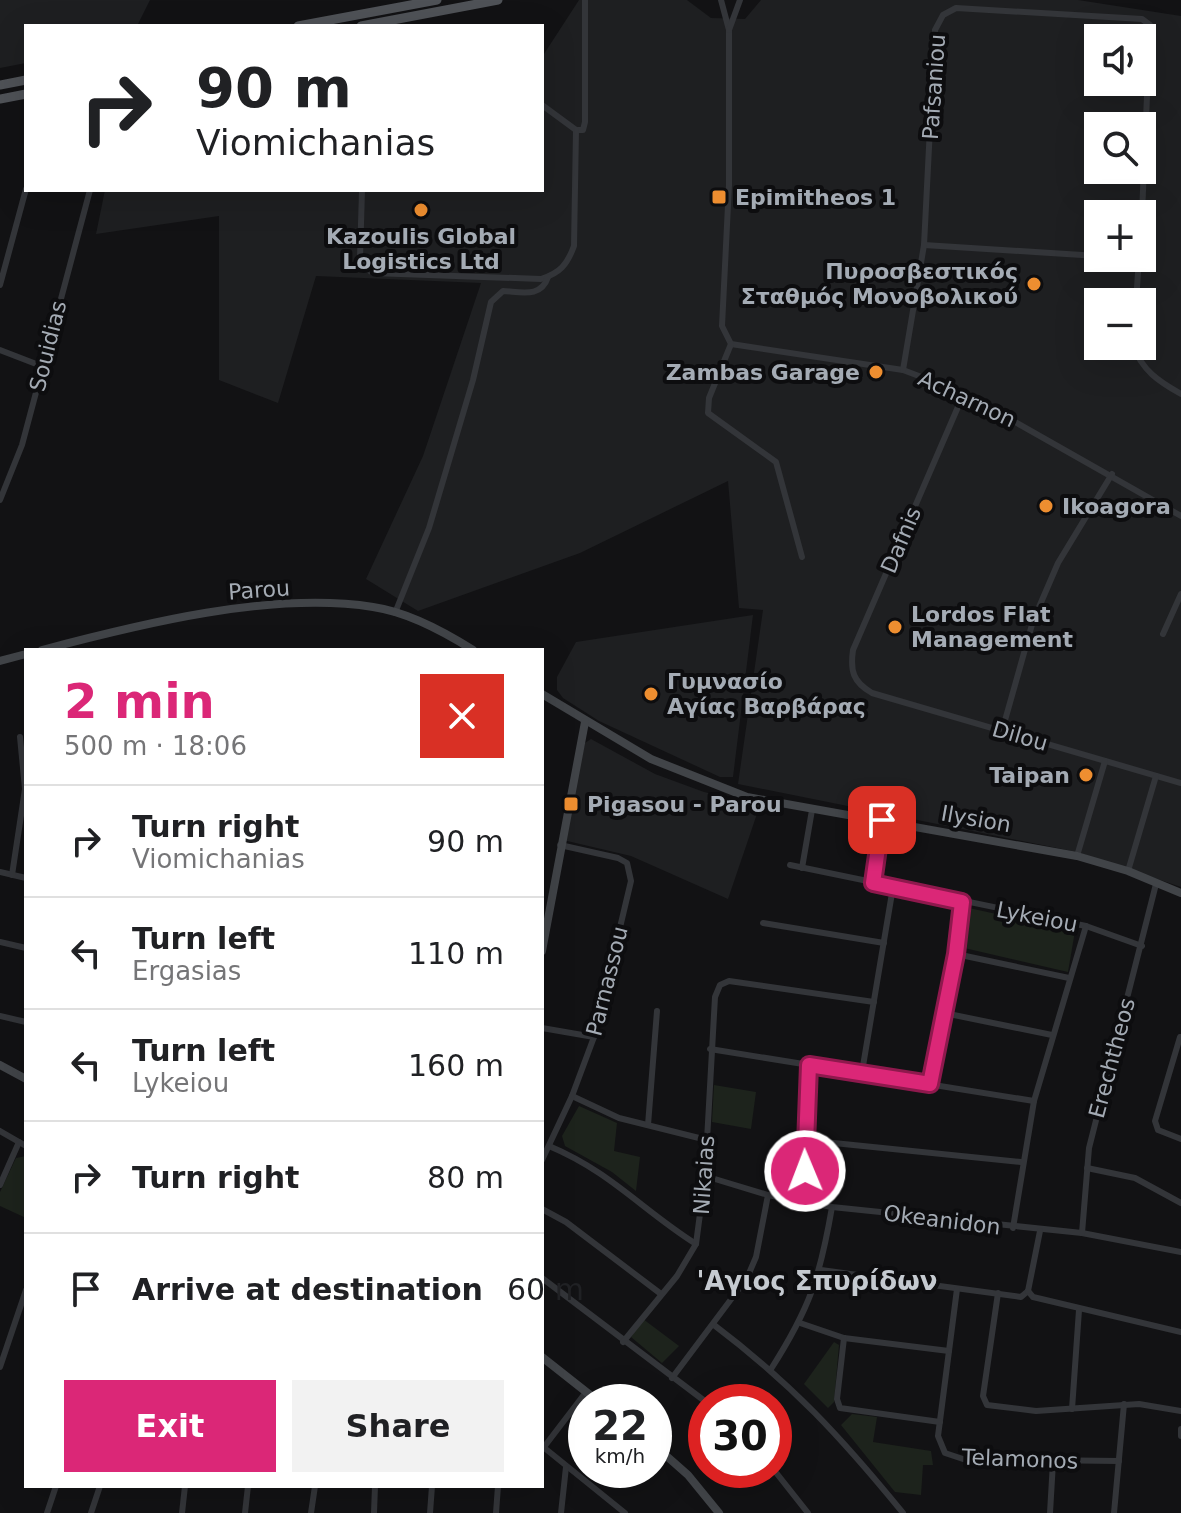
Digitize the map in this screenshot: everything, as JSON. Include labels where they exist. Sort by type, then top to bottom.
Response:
[{"type":"main road","points":[[309,24],[437,0]]},
{"type":"main road","points":[[372,24],[498,0]]},
{"type":"main road","points":[[0,85],[24,80]]},
{"type":"main road","points":[[0,99],[24,94]]},
{"type":"street","points":[[544,106],[576,130],[585,128],[585,0]]},
{"type":"street","points":[[721,0],[729,30],[729,185],[722,326],[731,344],[709,398],[708,413],[776,462],[802,557]]},
{"type":"street","points":[[729,30],[740,0]]},
{"type":"street","name":"Pafsaniou","points":[[903,370],[924,245],[935,30],[943,15],[956,8],[1142,19],[1150,25],[1143,200]]},
{"type":"street","points":[[395,613],[429,528],[473,380],[491,302],[503,291],[534,293],[542,289],[548,277],[568,262],[574,246],[576,130]]},
{"type":"street","points":[[0,285],[25,192]]},
{"type":"street","name":"Souidias","points":[[0,500],[13,472],[44,367],[89,192]]},
{"type":"street","points":[[362,192],[360,258],[364,267],[373,273],[548,277]]},
{"type":"street","points":[[924,245],[1084,255]]},
{"type":"street","name":"Acharnon","points":[[731,344],[903,370],[964,393],[1112,474],[1181,516]]},
{"type":"street","points":[[0,350],[44,367]]},
{"type":"street","points":[[1139,360],[1158,381],[1181,394]]},
{"type":"street","name":"Dafnis","points":[[861,686],[850,668],[853,650],[964,393]]},
{"type":"street","points":[[1002,731],[1033,621],[1051,577],[1112,474]]},
{"type":"street","points":[[1163,634],[1181,594]]},
{"type":"street","name":"Parou","points":[[51,648],[213,611],[338,603],[414,618],[469,648]]},
{"type":"street","points":[[0,661],[24,655]]},
{"type":"street","name":"Dilou","points":[[861,686],[872,693],[1181,783]]},
{"type":"street","points":[[544,695],[585,722],[544,939]]},
{"type":"street","name":"Ilysion","points":[[585,722],[686,774],[747,797],[1077,856],[1128,871],[1181,893]]},
{"type":"street","points":[[20,737],[24,779]]},
{"type":"street","points":[[1077,856],[1105,761]]},
{"type":"street","points":[[1128,871],[1156,776]]},
{"type":"street","points":[[12,875],[24,796]]},
{"type":"street","points":[[802,868],[812,810]]},
{"type":"street","points":[[873,883],[882,820]]},
{"type":"street","name":"Parnassou","points":[[544,1156],[572,1096],[594,1037],[631,871],[618,858],[560,845]]},
{"type":"street","name":"Lykeiou","points":[[790,865],[1086,926],[1142,946]]},
{"type":"street","points":[[0,872],[24,878]]},
{"type":"street","name":"Erechtheos","points":[[1082,1233],[1089,1148],[1156,884]]},
{"type":"street","points":[[862,1072],[893,887]]},
{"type":"street","points":[[930,1084],[956,954],[962,902]]},
{"type":"street","points":[[763,923],[884,943]]},
{"type":"street","points":[[1013,1228],[1021,1162],[1034,1101],[1086,926]]},
{"type":"street","points":[[0,942],[24,948]]},
{"type":"street","points":[[956,954],[1069,978]]},
{"type":"street","name":"Nikaias","points":[[623,1342],[689,1260],[696,1244],[705,1176],[710,1049],[715,997],[720,985],[729,981],[874,1002]]},
{"type":"street","points":[[648,1125],[657,1011]]},
{"type":"street","points":[[944,1013],[1052,1035]]},
{"type":"street","points":[[0,1016],[24,1022]]},
{"type":"street","points":[[544,1028],[594,1037]]},
{"type":"street","points":[[1180,1037],[1155,1121],[1158,1130],[1181,1139]]},
{"type":"street","points":[[710,1049],[1034,1101]]},
{"type":"street","points":[[0,1065],[24,1078]]},
{"type":"street","points":[[806,1203],[804,1140],[809,1065]]},
{"type":"street","points":[[572,1096],[619,1118],[707,1140]]},
{"type":"street","points":[[0,1131],[24,1145]]},
{"type":"street","points":[[804,1140],[1021,1162]]},
{"type":"street","points":[[0,1185],[19,1142]]},
{"type":"street","points":[[549,1146],[614,1180],[696,1244]]},
{"type":"street","points":[[1087,1168],[1135,1178],[1181,1203]]},
{"type":"street","name":"Okeanidon","points":[[705,1176],[806,1203],[1040,1231],[1082,1233],[1181,1252]]},
{"type":"street","points":[[672,1378],[747,1278],[756,1257],[768,1195]]},
{"type":"street","points":[[771,1369],[800,1323],[821,1270],[832,1207]]},
{"type":"street","points":[[544,1210],[566,1222],[661,1294]]},
{"type":"street","points":[[821,1270],[1021,1297],[1028,1291],[1040,1231]]},
{"type":"street","points":[[544,1280],[688,1389]]},
{"type":"street","name":"Telamonos","points":[[957,1289],[939,1446],[953,1458],[1119,1461]]},
{"type":"street","points":[[1028,1291],[1033,1297],[1079,1310],[1181,1332]]},
{"type":"street","points":[[998,1293],[983,1396],[987,1405],[1036,1411],[1124,1404],[1181,1411]]},
{"type":"street","points":[[0,1367],[24,1296]]},
{"type":"street","points":[[1072,1409],[1079,1310]]},
{"type":"street","points":[[800,1323],[844,1338],[949,1351]]},
{"type":"street","points":[[714,1325],[771,1369],[830,1424],[898,1511]]},
{"type":"street","points":[[844,1338],[837,1399],[840,1408],[940,1422]]},
{"type":"street","points":[[544,1359],[576,1384]]},
{"type":"street","points":[[1114,1513],[1124,1404]]},
{"type":"street","points":[[544,1446],[568,1415]]},
{"type":"street","points":[[1181,1429],[1181,1436]]},
{"type":"street","points":[[544,1448],[625,1513]]},
{"type":"street","points":[[672,1461],[688,1475],[719,1513]]},
{"type":"street","points":[[1050,1513],[1053,1462]]},
{"type":"street","points":[[561,1513],[566,1467]]},
{"type":"street","points":[[47,1513],[55,1488]]},
{"type":"street","points":[[91,1513],[99,1488]]},
{"type":"street","points":[[182,1513],[185,1488]]},
{"type":"street","points":[[245,1513],[248,1488]]},
{"type":"street","points":[[311,1513],[315,1488]]},
{"type":"street","points":[[374,1513],[375,1488]]},
{"type":"street","points":[[430,1513],[432,1488]]},
{"type":"street","points":[[496,1513],[498,1488]]},
{"type":"street","points":[[788,1488],[808,1513]]},
{"type":"shaded area","points":[[0,0],[150,0],[138,24],[24,24],[24,63],[0,68]]},
{"type":"shaded area","points":[[579,0],[687,0],[711,18],[745,19],[761,0],[1078,0],[1181,16],[1181,887],[1077,852],[738,784],[763,610],[739,608],[728,481],[580,553],[418,611],[366,579],[423,456],[481,283],[316,276],[278,403],[219,380],[219,216],[96,234],[105,192],[544,192],[544,54]]},
{"type":"shaded area","name":"Γυμνασίο Αγίας Βαρβάρας","points":[[753,615],[733,777],[720,777],[599,721],[563,698],[557,690],[557,677],[576,642]]},
{"type":"shaded area","points":[[591,739],[655,774],[704,792],[760,805],[728,899],[631,856],[563,840],[585,743]]},
{"type":"shaded area","points":[[969,908],[1075,931],[1068,972],[960,947]]},
{"type":"shaded area","points":[[714,1085],[756,1092],[751,1129],[712,1122]]},
{"type":"shaded area","points":[[579,1106],[617,1123],[614,1151],[640,1157],[636,1191],[612,1172],[565,1146],[562,1136]]},
{"type":"shaded area","points":[[24,1156],[24,1217],[0,1206],[0,1192],[16,1158]]},
{"type":"shaded area","points":[[643,1319],[679,1346],[662,1363],[631,1337]]},
{"type":"shaded area","points":[[834,1342],[839,1345],[834,1402],[828,1408],[804,1384]]},
{"type":"shaded area","points":[[852,1414],[877,1417],[873,1442],[931,1451],[933,1465],[923,1465],[921,1495],[895,1492],[841,1425]]},
{"type":"place","name":"Epimitheos 1","points":[[719,197]]},
{"type":"place","name":"Kazoulis Global Logistics Ltd","points":[[421,210]]},
{"type":"place","name":"Πυροσβεστικός Σταθμός Μονοβολικού","points":[[1034,284]]},
{"type":"place","name":"Zambas Garage","points":[[876,372]]},
{"type":"place","name":"Ikoagora","points":[[1046,506]]},
{"type":"place","name":"Lordos Flat Management","points":[[895,627]]},
{"type":"place","name":"Γυμνασίο Αγίας Βαρβάρας","points":[[651,694]]},
{"type":"place","name":"Taipan","points":[[1086,775]]},
{"type":"place","name":"Pigasou - Parou","points":[[571,804]]},
{"type":"district","name":"'Αγιος Σπυρίδων","points":[[817,1281]]},
{"type":"route","points":[[805,1171],[809,1065],[930,1084],[956,954],[962,902],[873,883],[882,820]]}]
